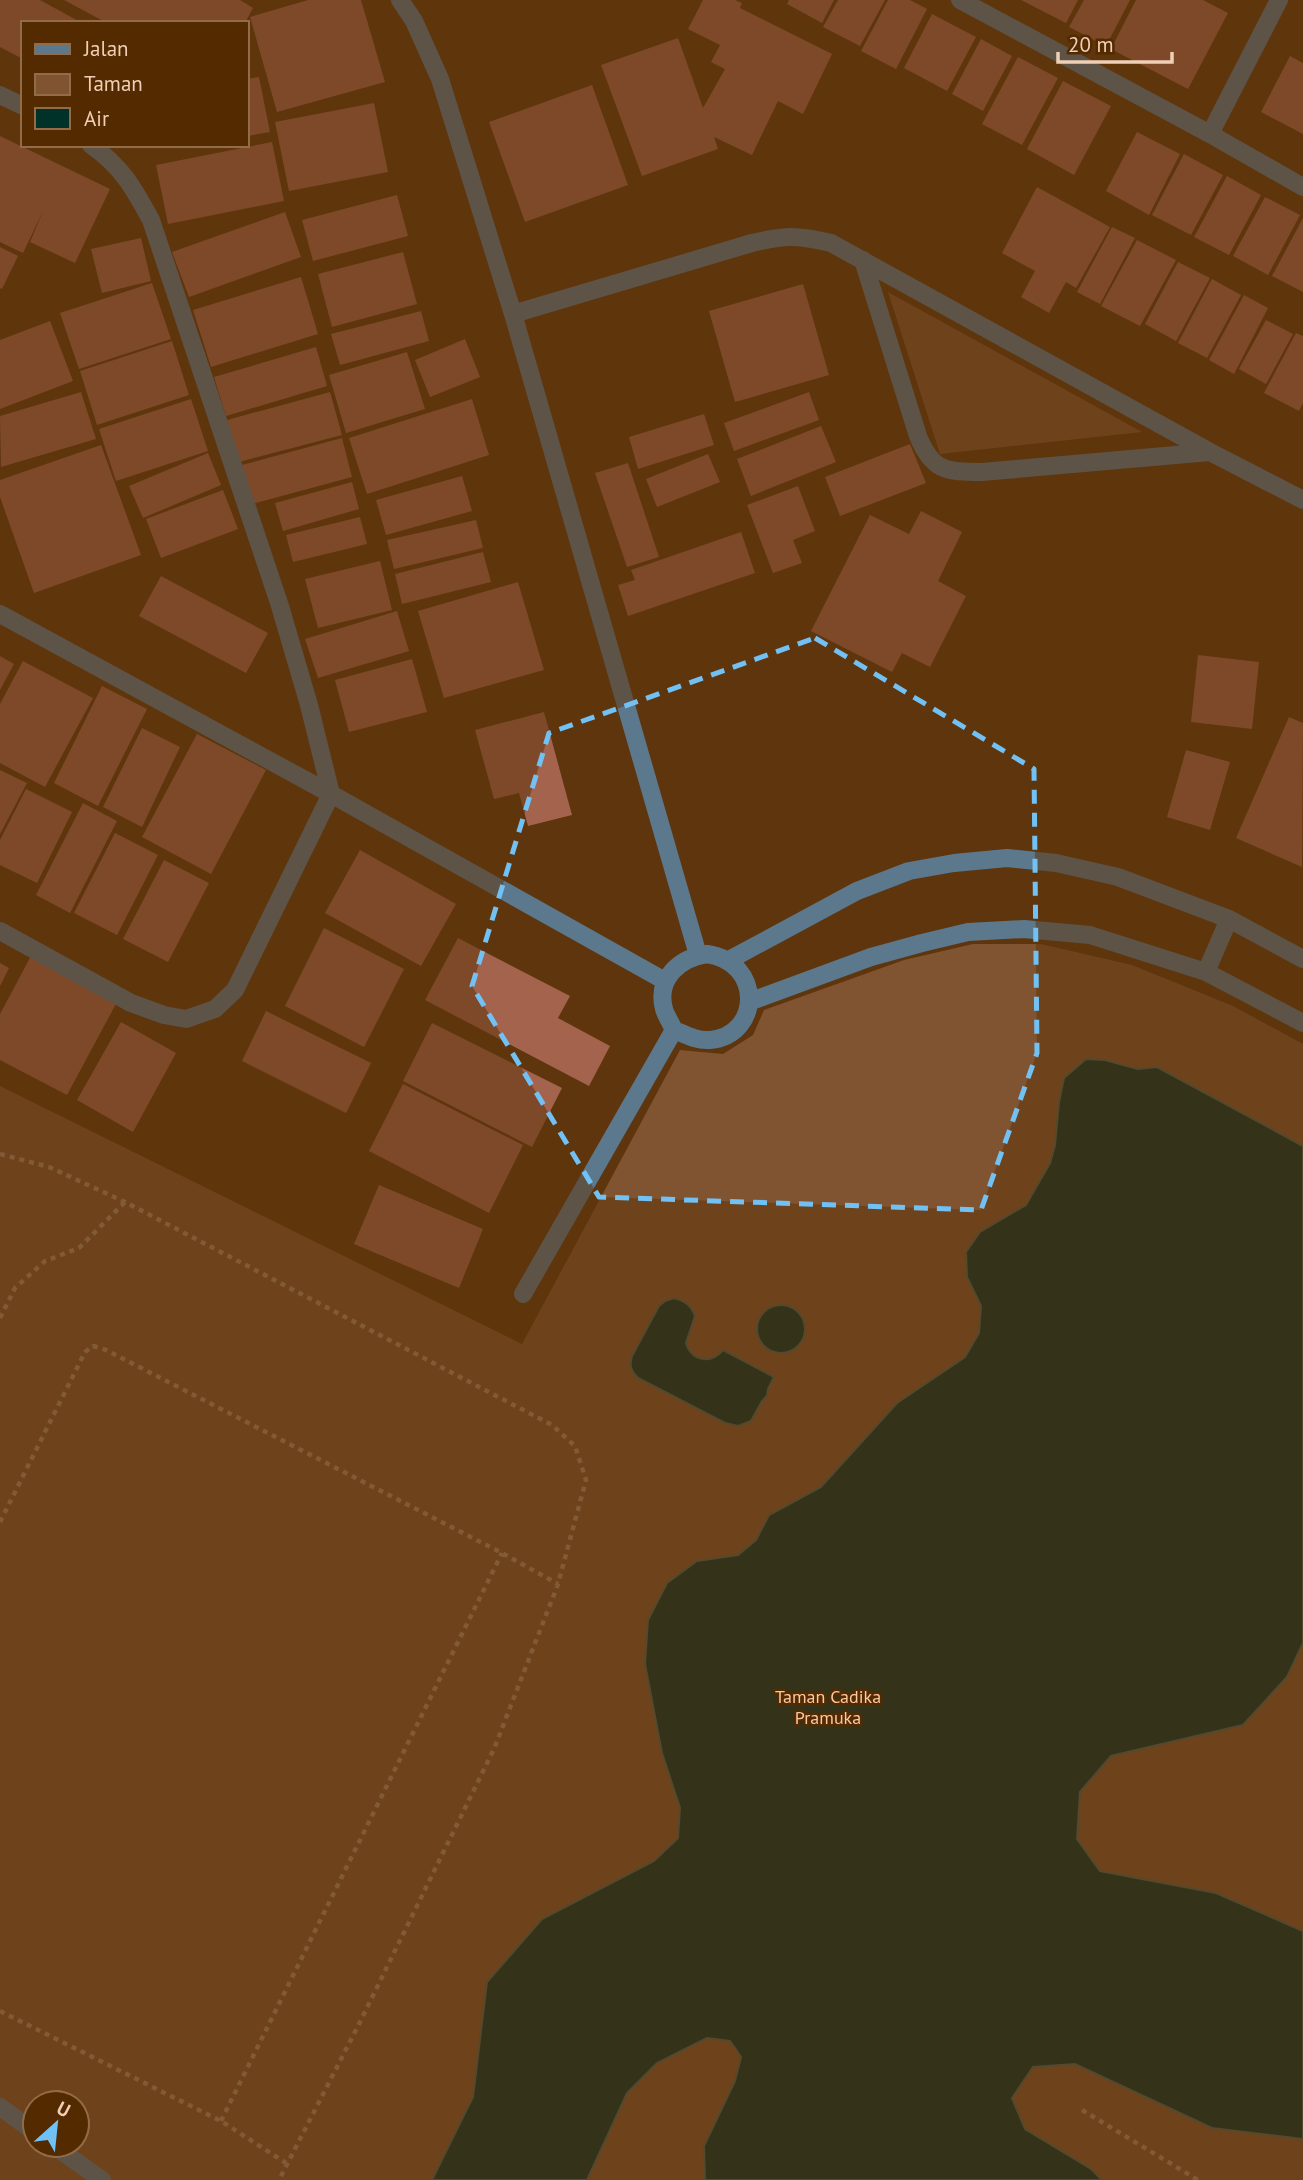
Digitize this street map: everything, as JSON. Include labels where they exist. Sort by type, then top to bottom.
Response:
[{"type":"street","points":[[400,0],[414,21],[440,79],[513,314],[698,955]]},
{"type":"street","points":[[960,0],[1303,187]]},
{"type":"street","points":[[1210,134],[1279,0]]},
{"type":"street","points":[[0,95],[21,105]]},
{"type":"street","points":[[0,931],[131,1003],[163,1016],[186,1018],[215,1009],[235,990],[331,794],[280,606],[151,220],[132,184],[94,147]]},
{"type":"street","points":[[513,314],[776,237],[802,236],[831,243],[1210,452],[1303,500]]},
{"type":"street","points":[[863,260],[918,436],[926,456],[941,468],[960,472],[982,472],[1210,452]]},
{"type":"street","points":[[0,614],[331,794],[666,981]]},
{"type":"street","points":[[729,960],[857,891],[909,871],[1007,858],[1056,863],[1118,877],[1229,919],[1303,958]]},
{"type":"street","points":[[1206,972],[1229,919]]},
{"type":"street","points":[[749,1002],[872,957],[922,943],[968,932],[1024,929],[1090,935],[1206,972],[1303,1023]]},
{"type":"street","points":[[698,955],[718,955],[729,960],[745,978],[749,989],[745,1016],[736,1028],[725,1036],[710,1040],[696,1039],[674,1030],[664,1010],[666,981],[673,968],[698,955]]},
{"type":"street","points":[[523,1294],[674,1030]]},
{"type":"street","points":[[0,2107],[21,2122]]},
{"type":"street","points":[[73,2159],[102,2180]]},
{"type":"path","points":[[0,1154],[49,1167],[125,1202],[552,1425],[575,1446],[586,1480],[558,1584],[494,1749],[279,2180]]},
{"type":"path","points":[[0,1318],[15,1288],[46,1261],[79,1248],[125,1202]]},
{"type":"path","points":[[0,1522],[85,1352],[93,1346],[106,1350],[558,1584]]},
{"type":"path","points":[[220,2122],[502,1553]]},
{"type":"path","points":[[0,2011],[220,2122],[286,2163]]},
{"type":"path","points":[[1082,2110],[1198,2180]]},
{"type":"highlighted area","points":[[815,638],[1034,769],[1037,1053],[981,1210],[599,1197],[472,986],[549,733]]},
{"type":"green space","points":[[888,292],[1142,432],[940,454]]},
{"type":"green space","name":"Taman Cadika Pramuka","points":[[973,944],[1041,944],[1132,965],[1233,1006],[1303,1044],[1303,2180],[0,2180],[0,1086],[522,1344],[680,1050],[723,1054],[753,1035],[764,1010],[904,960]]},
{"type":"water","points":[[1086,1059],[1105,1060],[1138,1069],[1157,1067],[1303,1146],[1303,1643],[1287,1677],[1243,1725],[1111,1756],[1080,1792],[1077,1839],[1100,1871],[1216,1893],[1303,1931],[1303,2139],[1212,2128],[1075,2064],[1033,2067],[1012,2098],[1025,2129],[1091,2169],[1102,2180],[705,2180],[704,2146],[735,2081],[741,2057],[730,2041],[707,2038],[657,2063],[627,2093],[587,2180],[432,2180],[473,2097],[487,1982],[542,1919],[654,1861],[678,1838],[680,1808],[662,1753],[645,1664],[648,1620],[667,1583],[697,1561],[738,1555],[756,1540],[769,1515],[821,1487],[897,1403],[965,1357],[979,1333],[981,1306],[967,1277],[966,1252],[980,1232],[1026,1205],[1050,1163],[1064,1078]]},
{"type":"water","points":[[674,1298],[687,1304],[695,1316],[686,1343],[693,1354],[708,1359],[723,1350],[774,1377],[767,1396],[751,1421],[738,1426],[725,1423],[638,1378],[634,1373],[631,1366],[632,1356],[659,1306]]},
{"type":"water","points":[[781,1305],[798,1312],[805,1329],[798,1346],[781,1353],[764,1346],[757,1329],[764,1312]]},
{"type":"building","points":[[0,0],[40,0],[78,21],[21,21],[21,58],[0,47]]},
{"type":"building","points":[[64,0],[240,0],[253,8],[246,21],[103,21]]},
{"type":"building","points":[[308,0],[361,0],[385,82],[277,112],[250,17]]},
{"type":"building","points":[[703,0],[735,0],[742,3],[740,8],[832,54],[803,114],[778,101],[752,155],[714,137],[718,149],[642,176],[601,65],[678,38],[703,108],[725,69],[711,62],[720,45],[688,29]]},
{"type":"building","points":[[789,0],[834,0],[822,23],[787,4]]},
{"type":"building","points":[[838,0],[885,0],[860,46],[823,27]]},
{"type":"building","points":[[888,0],[910,0],[927,9],[896,69],[861,51]]},
{"type":"building","points":[[1021,0],[1078,0],[1066,23]]},
{"type":"building","points":[[1084,0],[1130,0],[1106,46],[1069,27]]},
{"type":"building","points":[[1136,0],[1203,0],[1228,13],[1188,89],[1111,49]]},
{"type":"building","points":[[932,14],[976,37],[947,91],[904,68]]},
{"type":"building","points":[[981,39],[1012,56],[983,111],[952,94]]},
{"type":"building","points":[[1290,56],[1303,63],[1303,134],[1261,112]]},
{"type":"building","points":[[1018,57],[1058,78],[1022,145],[982,124]]},
{"type":"building","points":[[259,77],[270,132],[248,136],[248,79]]},
{"type":"building","points":[[1063,81],[1111,106],[1074,175],[1027,149]]},
{"type":"building","points":[[592,85],[628,185],[525,222],[489,122]]},
{"type":"building","points":[[374,103],[388,172],[289,191],[275,122]]},
{"type":"building","points":[[1137,132],[1180,154],[1149,215],[1106,191]]},
{"type":"building","points":[[0,136],[110,189],[75,263],[30,242],[44,209],[23,253],[0,242]]},
{"type":"building","points":[[272,142],[284,201],[168,224],[156,165]]},
{"type":"building","points":[[1184,154],[1223,175],[1191,235],[1152,215]]},
{"type":"building","points":[[1227,176],[1261,195],[1229,255],[1194,237]]},
{"type":"building","points":[[1037,187],[1110,227],[1076,288],[1066,282],[1049,313],[1021,297],[1035,271],[1002,253]]},
{"type":"building","points":[[397,195],[408,236],[313,261],[302,220]]},
{"type":"building","points":[[1265,197],[1300,215],[1268,275],[1233,256]]},
{"type":"building","points":[[285,212],[301,257],[189,297],[172,252]]},
{"type":"building","points":[[1303,218],[1303,292],[1272,276]]},
{"type":"building","points":[[1112,227],[1135,238],[1100,304],[1077,292]]},
{"type":"building","points":[[141,238],[151,281],[102,293],[91,249]]},
{"type":"building","points":[[1137,240],[1176,260],[1140,326],[1101,306]]},
{"type":"building","points":[[0,247],[18,256],[2,289],[0,288]]},
{"type":"building","points":[[403,252],[417,304],[332,327],[318,274]]},
{"type":"building","points":[[1178,262],[1210,278],[1176,341],[1145,324]]},
{"type":"building","points":[[301,277],[318,334],[211,367],[193,310]]},
{"type":"building","points":[[1212,279],[1241,295],[1207,358],[1178,343]]},
{"type":"building","points":[[152,283],[171,339],[79,369],[60,313]]},
{"type":"building","points":[[803,284],[829,375],[735,402],[709,311]]},
{"type":"building","points":[[1244,295],[1268,308],[1234,374],[1209,360]]},
{"type":"building","points":[[421,311],[429,341],[340,365],[331,334]]},
{"type":"building","points":[[1266,320],[1293,334],[1266,384],[1239,369]]},
{"type":"building","points":[[50,321],[73,381],[0,409],[0,340]]},
{"type":"building","points":[[1296,333],[1303,336],[1303,403],[1299,411],[1264,393]]},
{"type":"building","points":[[465,339],[480,377],[430,397],[415,360]]},
{"type":"building","points":[[172,341],[189,395],[97,425],[80,371]]},
{"type":"building","points":[[316,347],[327,386],[226,416],[214,377]]},
{"type":"building","points":[[407,352],[425,409],[346,433],[329,375]]},
{"type":"building","points":[[81,392],[96,439],[1,467],[0,416]]},
{"type":"building","points":[[330,392],[342,435],[239,462],[227,420]]},
{"type":"building","points":[[809,392],[819,420],[734,451],[724,423]]},
{"type":"building","points":[[191,399],[208,451],[116,481],[99,429]]},
{"type":"building","points":[[472,399],[489,455],[367,494],[349,438]]},
{"type":"building","points":[[704,414],[714,445],[638,469],[629,437]]},
{"type":"building","points":[[821,426],[836,462],[751,496],[737,459]]},
{"type":"building","points":[[342,438],[352,477],[248,505],[238,466]]},
{"type":"building","points":[[910,444],[926,483],[840,516],[825,477]]},
{"type":"building","points":[[101,445],[141,555],[34,593],[0,497],[0,480]]},
{"type":"building","points":[[208,453],[221,485],[143,518],[129,486]]},
{"type":"building","points":[[708,454],[720,482],[657,507],[646,479]]},
{"type":"building","points":[[628,463],[659,557],[627,567],[595,473]]},
{"type":"building","points":[[462,476],[472,511],[386,535],[376,500]]},
{"type":"building","points":[[352,482],[359,509],[283,531],[275,503]]},
{"type":"building","points":[[798,486],[815,531],[793,540],[802,563],[773,573],[747,505]]},
{"type":"building","points":[[223,490],[238,529],[161,558],[146,519]]},
{"type":"building","points":[[921,511],[962,532],[938,581],[966,596],[930,667],[902,653],[892,672],[811,631],[870,515],[909,534]]},
{"type":"building","points":[[360,517],[367,544],[293,562],[286,535]]},
{"type":"building","points":[[476,520],[483,548],[394,569],[387,540]]},
{"type":"building","points":[[741,532],[755,573],[628,616],[618,585],[635,580],[631,570]]},
{"type":"building","points":[[483,552],[491,582],[402,604],[395,574]]},
{"type":"building","points":[[380,561],[392,610],[318,628],[305,579]]},
{"type":"building","points":[[161,576],[268,633],[246,673],[139,616]]},
{"type":"building","points":[[518,582],[544,670],[444,698],[418,611]]},
{"type":"building","points":[[397,611],[409,651],[318,678],[305,639]]},
{"type":"building","points":[[1198,655],[1259,662],[1252,729],[1191,722]]},
{"type":"building","points":[[0,656],[14,664],[0,690]]},
{"type":"building","points":[[412,659],[427,712],[349,732],[335,680]]},
{"type":"building","points":[[23,661],[93,698],[45,787],[0,763],[0,704]]},
{"type":"building","points":[[102,686],[147,709],[98,806],[54,783]]},
{"type":"building","points":[[544,712],[572,815],[528,826],[519,793],[494,799],[475,730]]},
{"type":"building","points":[[1289,717],[1303,723],[1302,867],[1236,838]]},
{"type":"building","points":[[142,728],[180,747],[142,827],[103,807]]},
{"type":"building","points":[[197,734],[266,770],[211,874],[142,837]]},
{"type":"building","points":[[1186,750],[1230,762],[1210,830],[1167,817]]},
{"type":"building","points":[[0,770],[27,783],[0,834]]},
{"type":"building","points":[[26,789],[72,812],[37,883],[0,865],[0,840]]},
{"type":"building","points":[[83,803],[117,821],[70,913],[36,895]]},
{"type":"building","points":[[115,833],[158,855],[117,935],[74,913]]},
{"type":"building","points":[[360,850],[456,904],[421,966],[325,913]]},
{"type":"building","points":[[164,860],[209,883],[168,962],[123,939]]},
{"type":"building","points":[[324,928],[404,969],[364,1047],[285,1006]]},
{"type":"building","points":[[458,938],[570,996],[558,1018],[610,1046],[589,1086],[425,1000]]},
{"type":"building","points":[[31,956],[117,1002],[67,1095],[0,1060],[0,1014]]},
{"type":"building","points":[[0,963],[9,968],[0,986]]},
{"type":"building","points":[[266,1011],[371,1063],[346,1113],[242,1061]]},
{"type":"building","points":[[121,1022],[176,1053],[133,1132],[77,1100]]},
{"type":"building","points":[[432,1023],[562,1088],[532,1147],[403,1081]]},
{"type":"building","points":[[403,1084],[523,1145],[489,1213],[369,1151]]},
{"type":"building","points":[[379,1185],[483,1229],[459,1288],[354,1244]]}]
